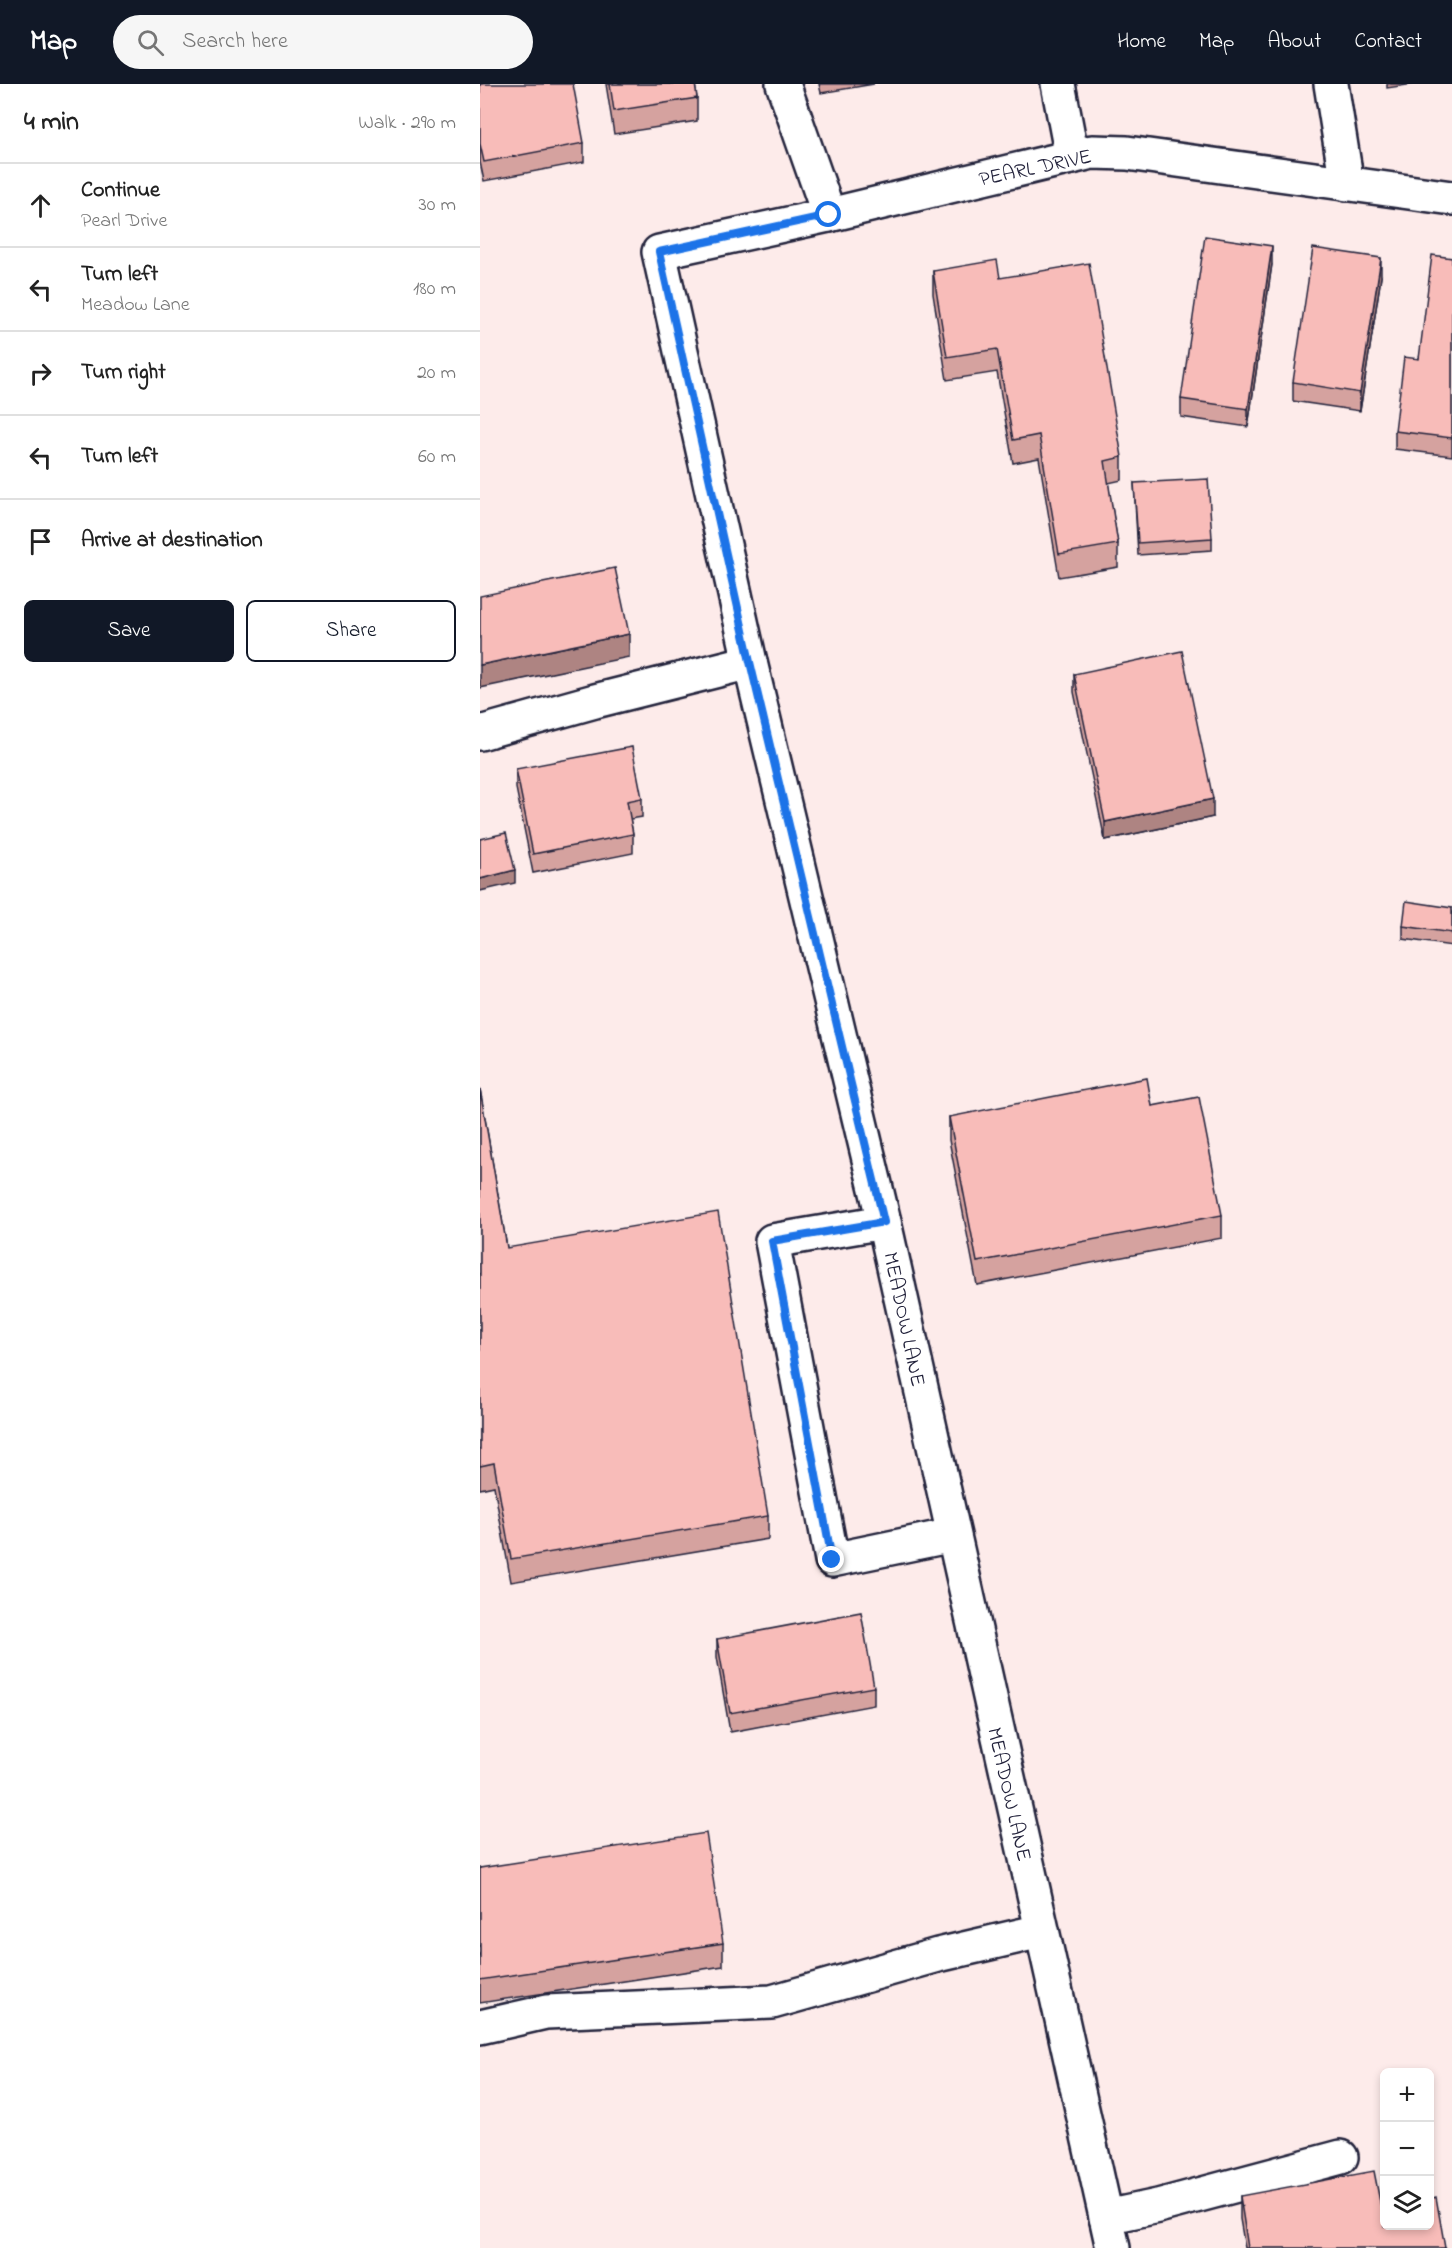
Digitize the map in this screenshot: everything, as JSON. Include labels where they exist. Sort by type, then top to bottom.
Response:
[{"type":"street","points":[[783,84],[829,215]]},
{"type":"street","points":[[1058,84],[1072,157]]},
{"type":"street","points":[[1331,84],[1347,184]]},
{"type":"street","name":"PEARL DRIVE","points":[[659,252],[829,215],[1092,152],[1127,153],[1452,198]]},
{"type":"street","name":"MEADOW LANE","points":[[659,252],[750,662],[884,1222],[1109,2233]]},
{"type":"street","points":[[480,734],[595,701],[750,662]]},
{"type":"street","points":[[884,1222],[772,1241],[832,1560],[953,1535]]},
{"type":"street","points":[[480,2027],[546,2012],[772,2002],[938,1955],[1041,1931]]},
{"type":"street","points":[[1109,2233],[1158,2206],[1341,2157]]},
{"type":"building","points":[[480,84],[573,84],[584,143],[484,162],[480,144]]},
{"type":"building","points":[[610,84],[695,84],[697,98],[614,111]]},
{"type":"building","points":[[1205,236],[1272,246],[1248,409],[1181,399]]},
{"type":"building","points":[[1313,248],[1381,258],[1360,393],[1293,382]]},
{"type":"building","points":[[1432,255],[1452,258],[1452,438],[1395,431],[1404,357],[1419,359]]},
{"type":"building","points":[[997,260],[1000,278],[1089,263],[1122,457],[1105,461],[1118,544],[1059,554],[1039,435],[1013,440],[997,349],[947,357],[933,271]]},
{"type":"building","points":[[1208,479],[1212,538],[1138,543],[1134,483]]},
{"type":"building","points":[[615,568],[629,634],[480,665],[480,596]]},
{"type":"building","points":[[1182,651],[1213,799],[1105,822],[1074,674]]},
{"type":"building","points":[[632,747],[642,798],[627,801],[633,834],[533,854],[516,769]]},
{"type":"building","points":[[506,833],[515,870],[480,879],[480,839]]},
{"type":"building","points":[[1406,901],[1452,908],[1452,933],[1403,926]]},
{"type":"building","points":[[1147,1078],[1152,1106],[1199,1097],[1222,1215],[977,1262],[949,1117]]},
{"type":"building","points":[[480,1089],[507,1248],[718,1212],[768,1516],[511,1559],[494,1463],[480,1466]]},
{"type":"building","points":[[861,1612],[874,1687],[730,1713],[717,1639]]},
{"type":"building","points":[[706,1833],[723,1943],[480,1980],[480,1868]]},
{"type":"building","points":[[1374,2171],[1380,2202],[1380,2230],[1434,2230],[1434,2198],[1436,2197],[1445,2248],[1248,2248],[1240,2196]]},
{"type":"route","points":[[829,215],[659,252],[750,662],[884,1222],[772,1241],[832,1560]]}]
